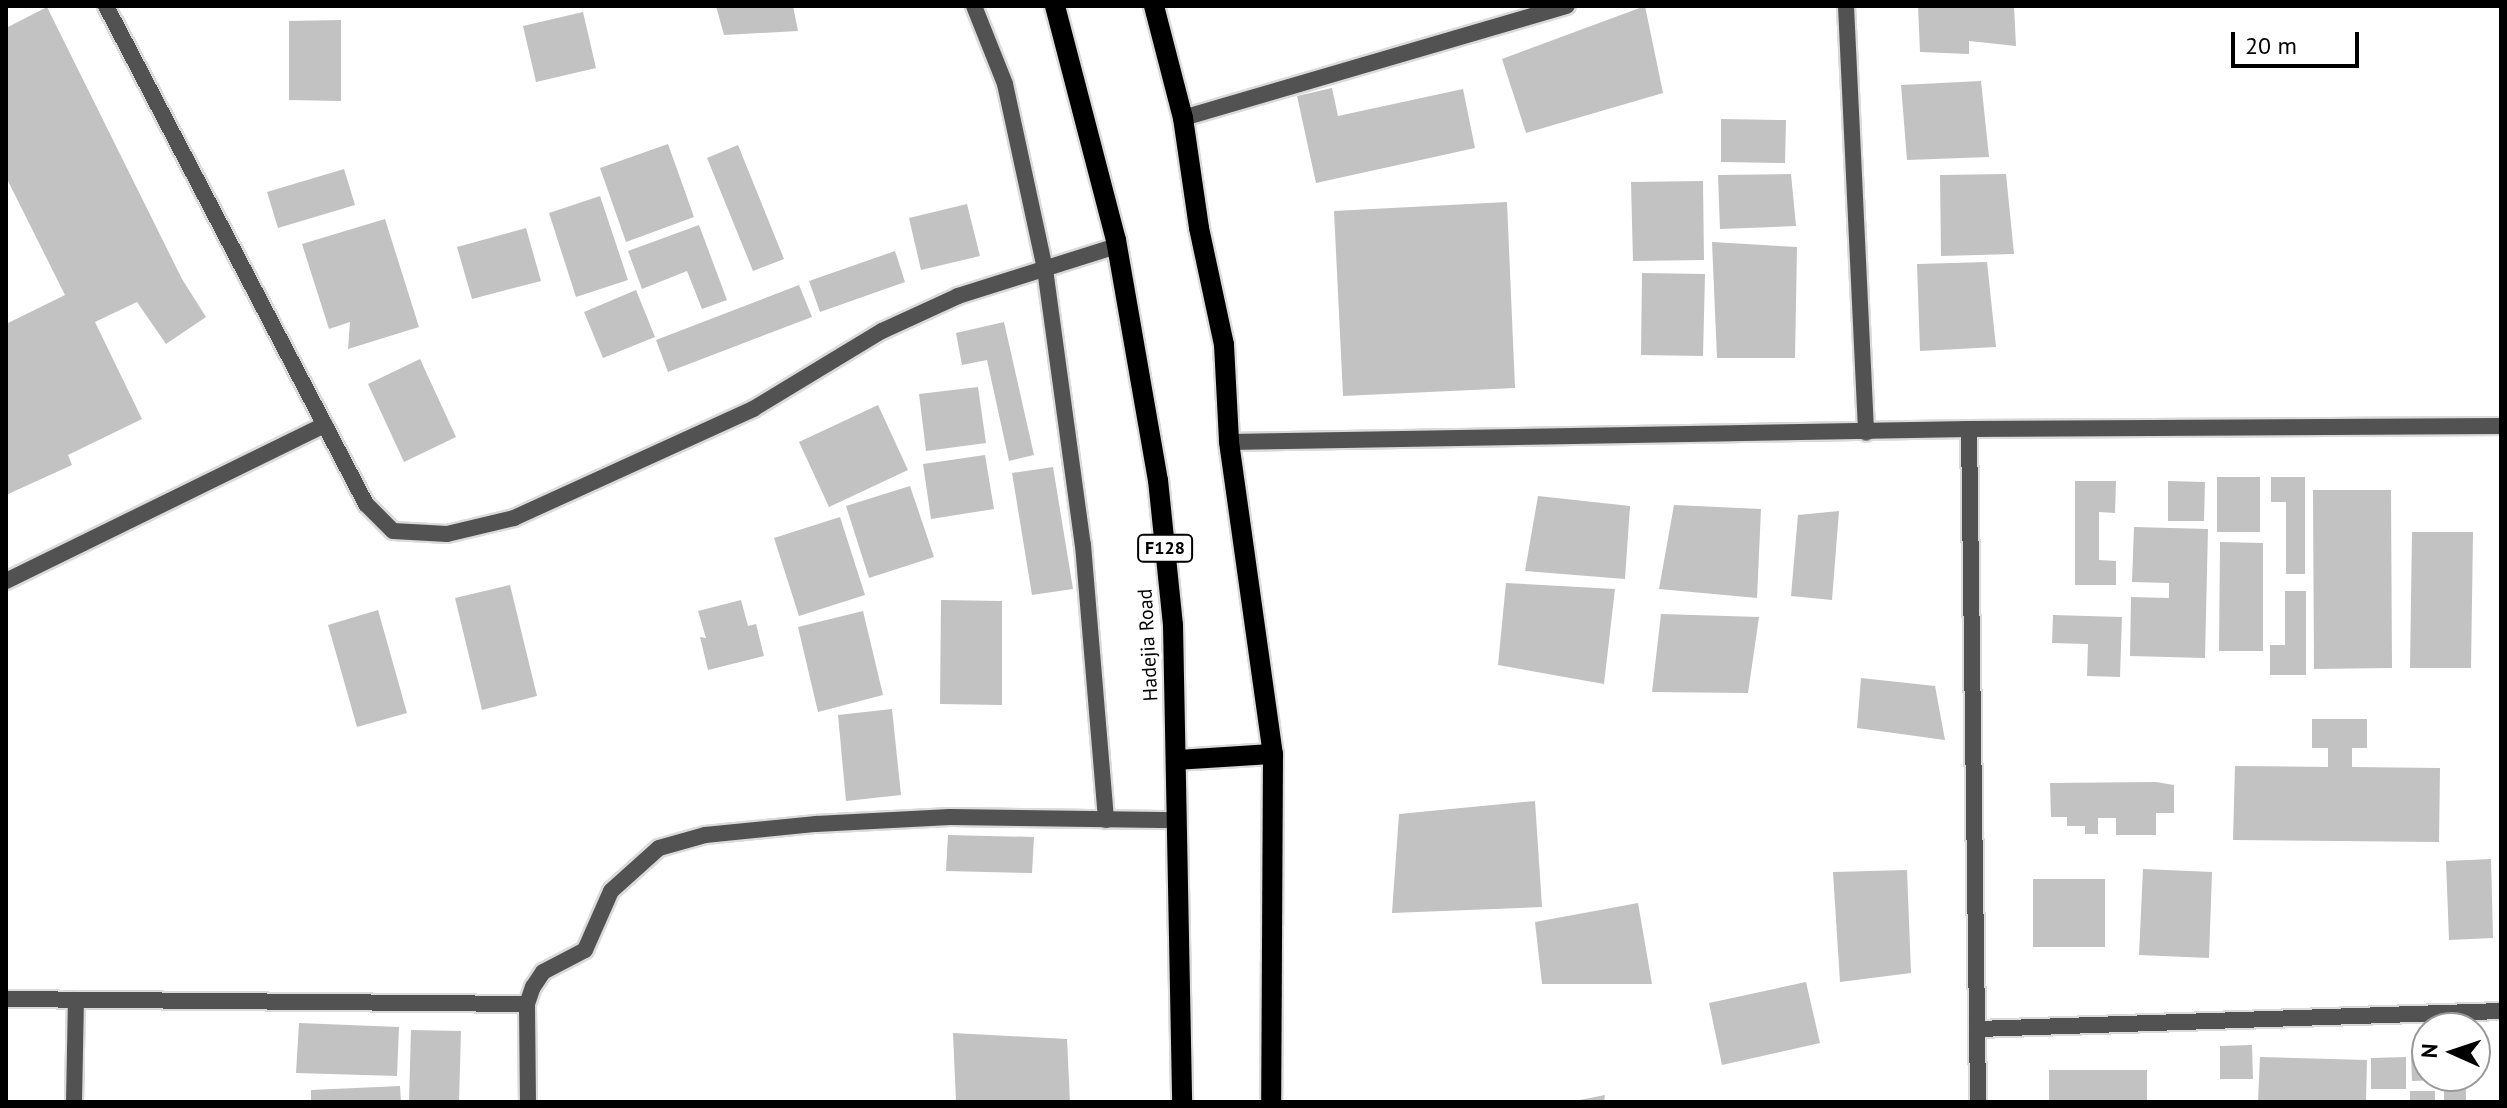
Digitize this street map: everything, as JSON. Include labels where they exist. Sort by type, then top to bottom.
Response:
[{"type":"main road","name":"Hadejia Road","points":[[1055,6],[1117,246],[1158,480],[1173,625],[1182,1102]]},
{"type":"main road","points":[[1154,6],[1183,118],[1199,228],[1224,345],[1229,442],[1273,754],[1271,1102]]},
{"type":"main road","points":[[1177,760],[1273,754]]},
{"type":"street","points":[[106,6],[366,504],[393,531],[447,534],[514,518],[753,409],[882,331],[958,296],[1117,246]]},
{"type":"street","points":[[974,6],[1005,84],[1045,269],[1083,545],[1106,820]]},
{"type":"street","points":[[1183,118],[1567,6]]},
{"type":"street","points":[[1846,6],[1866,433]]},
{"type":"street","points":[[6,581],[325,425]]},
{"type":"street","points":[[1229,442],[1969,429],[2501,426]]},
{"type":"street","points":[[1969,429],[1978,1102]]},
{"type":"street","points":[[528,1102],[527,1004],[543,972],[585,950],[611,891],[659,848],[705,835],[816,824],[950,817],[1178,820]]},
{"type":"street","points":[[6,999],[527,1004]]},
{"type":"street","points":[[74,1102],[76,1000]]},
{"type":"street","points":[[1978,1029],[2501,1011]]},
{"type":"building","points":[[716,6],[793,6],[798,31],[724,35]]},
{"type":"building","points":[[1645,6],[1663,93],[1526,133],[1502,59]]},
{"type":"building","points":[[1918,6],[2014,6],[2016,46],[1969,41],[1969,54],[1920,52]]},
{"type":"building","points":[[47,7],[182,279],[206,317],[166,344],[137,302],[95,322],[142,419],[68,455],[72,465],[6,495],[6,324],[65,295],[6,177],[6,28]]},
{"type":"building","points":[[583,12],[596,68],[536,82],[523,26]]},
{"type":"building","points":[[341,20],[341,101],[289,100],[289,21]]},
{"type":"building","points":[[1981,81],[1989,157],[1907,160],[1901,85]]},
{"type":"building","points":[[1332,88],[1338,116],[1463,89],[1475,148],[1316,183],[1297,96]]},
{"type":"building","points":[[1721,119],[1786,120],[1785,163],[1721,162]]},
{"type":"building","points":[[668,144],[694,217],[626,242],[600,168]]},
{"type":"building","points":[[738,145],[784,259],[753,271],[707,158]]},
{"type":"building","points":[[344,169],[355,205],[278,228],[267,192]]},
{"type":"building","points":[[1791,174],[1796,226],[1720,229],[1718,175]]},
{"type":"building","points":[[2006,174],[2014,254],[1941,256],[1940,175]]},
{"type":"building","points":[[1703,181],[1704,260],[1633,261],[1631,182]]},
{"type":"building","points":[[600,196],[628,280],[576,297],[549,213]]},
{"type":"building","points":[[1507,202],[1515,388],[1343,396],[1334,211]]},
{"type":"building","points":[[967,204],[980,256],[921,270],[909,218]]},
{"type":"building","points":[[385,219],[419,327],[348,349],[350,322],[329,329],[302,244]]},
{"type":"building","points":[[699,225],[727,300],[702,309],[687,271],[642,289],[628,251]]},
{"type":"building","points":[[526,228],[541,281],[472,299],[457,247]]},
{"type":"building","points":[[1712,242],[1797,247],[1795,358],[1717,358]]},
{"type":"building","points":[[895,251],[905,282],[820,312],[809,281]]},
{"type":"building","points":[[1987,262],[1996,347],[1920,351],[1917,264]]},
{"type":"building","points":[[1642,273],[1705,274],[1703,356],[1641,355]]},
{"type":"building","points":[[799,285],[812,317],[668,372],[656,340]]},
{"type":"building","points":[[636,290],[655,337],[603,358],[584,312]]},
{"type":"building","points":[[1004,322],[1034,455],[1009,461],[987,360],[962,365],[956,333]]},
{"type":"building","points":[[420,359],[456,437],[404,462],[368,384]]},
{"type":"building","points":[[978,387],[986,443],[926,451],[919,394]]},
{"type":"building","points":[[878,405],[908,470],[829,507],[799,442]]},
{"type":"building","points":[[985,455],[994,509],[931,519],[923,464]]},
{"type":"building","points":[[1053,467],[1073,589],[1032,595],[1012,473]]},
{"type":"building","points":[[2217,477],[2260,477],[2260,532],[2217,532]]},
{"type":"building","points":[[2271,477],[2305,477],[2305,574],[2286,574],[2286,502],[2271,502]]},
{"type":"building","points":[[2075,481],[2116,481],[2115,513],[2099,512],[2099,560],[2116,561],[2116,585],[2075,585]]},
{"type":"building","points":[[2168,481],[2205,482],[2204,521],[2168,521]]},
{"type":"building","points":[[910,486],[934,557],[869,578],[846,506]]},
{"type":"building","points":[[2313,490],[2391,490],[2392,668],[2314,669]]},
{"type":"building","points":[[1538,496],[1630,506],[1625,579],[1525,571]]},
{"type":"building","points":[[1674,505],[1761,509],[1757,598],[1659,589]]},
{"type":"building","points":[[1839,511],[1832,600],[1791,596],[1798,515]]},
{"type":"building","points":[[840,517],[865,595],[799,616],[774,538]]},
{"type":"building","points":[[2134,527],[2208,529],[2205,658],[2130,656],[2131,597],[2169,598],[2169,583],[2132,582]]},
{"type":"building","points":[[2412,532],[2473,532],[2471,668],[2410,668]]},
{"type":"building","points":[[2220,542],[2263,543],[2263,651],[2219,651]]},
{"type":"building","points":[[1506,583],[1615,589],[1604,684],[1498,665]]},
{"type":"building","points":[[510,585],[537,696],[482,710],[455,598]]},
{"type":"building","points":[[2285,591],[2306,591],[2306,675],[2270,675],[2270,645],[2285,645]]},
{"type":"building","points":[[741,600],[748,626],[756,624],[764,656],[708,670],[700,637],[706,638],[698,611]]},
{"type":"building","points":[[941,600],[1002,601],[1002,705],[940,704]]},
{"type":"building","points":[[378,610],[407,713],[357,727],[328,625]]},
{"type":"building","points":[[863,611],[883,695],[818,712],[798,627]]},
{"type":"building","points":[[1661,614],[1759,617],[1748,693],[1652,692]]},
{"type":"building","points":[[2053,615],[2122,617],[2120,677],[2087,676],[2088,644],[2052,643]]},
{"type":"building","points":[[1861,678],[1935,686],[1945,740],[1857,728]]},
{"type":"building","points":[[892,709],[901,795],[846,801],[838,715]]},
{"type":"building","points":[[2312,719],[2367,719],[2367,748],[2352,748],[2352,767],[2440,768],[2439,842],[2233,840],[2235,766],[2328,767],[2328,748],[2312,748]]},
{"type":"building","points":[[2156,782],[2174,785],[2174,813],[2156,813],[2156,835],[2116,835],[2116,818],[2098,818],[2098,834],[2085,834],[2085,826],[2067,826],[2067,817],[2051,817],[2050,783]]},
{"type":"building","points":[[1535,801],[1542,907],[1392,913],[1399,814]]},
{"type":"building","points":[[948,835],[1034,837],[1032,873],[946,871]]},
{"type":"building","points":[[2491,859],[2493,938],[2449,940],[2446,861]]},
{"type":"building","points":[[2143,869],[2212,872],[2209,958],[2139,955]]},
{"type":"building","points":[[1907,870],[1911,973],[1840,982],[1833,872]]},
{"type":"building","points":[[2033,879],[2105,879],[2105,947],[2033,947]]},
{"type":"building","points":[[1638,903],[1652,984],[1542,984],[1535,922]]},
{"type":"building","points":[[1806,982],[1820,1043],[1722,1065],[1709,1003]]},
{"type":"building","points":[[299,1023],[399,1027],[397,1076],[296,1073]]},
{"type":"building","points":[[411,1030],[461,1031],[459,1102],[409,1102]]},
{"type":"building","points":[[953,1033],[1067,1039],[1070,1102],[956,1102]]},
{"type":"building","points":[[2252,1045],[2253,1079],[2220,1079],[2220,1046]]},
{"type":"building","points":[[2260,1057],[2367,1060],[2366,1102],[2258,1102]]},
{"type":"building","points":[[2406,1057],[2406,1089],[2371,1089],[2371,1058]]},
{"type":"building","points":[[2049,1070],[2147,1070],[2147,1102],[2049,1102]]},
{"type":"building","points":[[400,1086],[401,1102],[311,1102],[311,1090]]},
{"type":"building","points":[[2410,1091],[2435,1092],[2435,1102],[2410,1102]]},
{"type":"building","points":[[2444,1092],[2466,1092],[2466,1102],[2444,1102]]},
{"type":"building","points":[[1605,1095],[1604,1102],[1575,1102],[1575,1101]]}]
